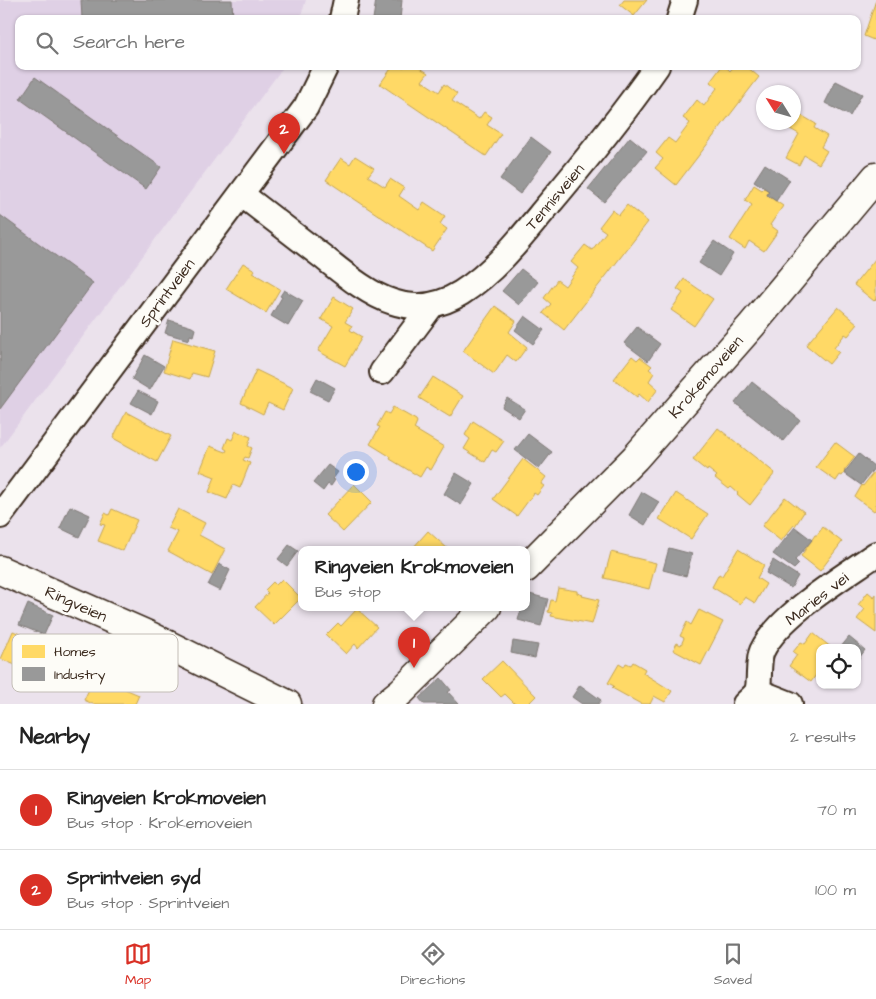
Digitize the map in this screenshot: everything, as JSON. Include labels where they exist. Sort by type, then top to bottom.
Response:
[{"type":"main road","name":"Krokemoveien","points":[[530,564],[641,451],[752,325],[876,177]]},
{"type":"main road","name":"Ringveien","points":[[0,570],[145,634]]},
{"type":"main road","points":[[386,704],[402,691],[483,611]]},
{"type":"main road","name":"Ringveien","points":[[178,650],[287,704]]},
{"type":"street","points":[[343,15],[346,0]]},
{"type":"street","points":[[680,15],[685,0]]},
{"type":"street","name":"Sprintveien","points":[[0,516],[306,107],[324,70]]},
{"type":"street","name":"Tennisveien","points":[[241,194],[357,283],[392,302],[417,307],[432,306],[460,293],[485,275],[507,252],[627,110],[654,70]]},
{"type":"street","name":"Tennisveien","points":[[382,372],[432,306]]},
{"type":"street","name":"Maries vei","points":[[751,698],[762,652],[774,634],[790,617],[810,601],[876,554]]},
{"type":"street","points":[[751,698],[790,704]]},
{"type":"shaded area","points":[[0,0],[306,0],[301,15],[15,15],[15,70],[281,70],[0,448]]},
{"type":"building: Homes","points":[[624,0],[647,0],[635,15],[620,5]]},
{"type":"building: Homes","points":[[876,0],[876,41],[864,36]]},
{"type":"building: Homes","points":[[390,70],[423,70],[428,73],[422,81],[439,92],[444,84],[457,94],[452,101],[479,119],[484,112],[492,117],[487,125],[501,134],[486,156],[380,84]]},
{"type":"building: Homes","points":[[719,70],[751,70],[759,77],[676,185],[655,168],[663,159],[656,153],[668,138],[675,143],[690,123],[683,118],[697,100],[704,106],[717,88],[710,82]]},
{"type":"building: Homes","points":[[801,115],[816,124],[814,128],[827,136],[821,147],[827,151],[819,164],[804,155],[799,165],[786,158],[799,134],[792,130],[801,130]]},
{"type":"building: Homes","points":[[355,156],[374,168],[368,176],[385,187],[390,179],[404,188],[399,196],[419,210],[424,202],[445,216],[440,224],[447,229],[432,251],[326,180],[341,158],[350,164]]},
{"type":"building: Homes","points":[[754,185],[762,190],[764,188],[769,191],[767,195],[783,206],[770,225],[778,231],[764,251],[749,241],[745,249],[730,239],[752,205],[745,200]]},
{"type":"building: Homes","points":[[627,205],[648,222],[564,330],[543,313],[551,304],[544,298],[557,280],[565,286],[578,268],[571,262],[585,245],[592,250],[606,232],[599,227],[612,210],[619,215]]},
{"type":"building: Homes","points":[[876,258],[876,299],[874,301],[854,285]]},
{"type":"building: Homes","points":[[243,263],[255,270],[253,273],[280,289],[266,313],[226,289]]},
{"type":"building: Homes","points":[[684,279],[713,299],[694,326],[671,310],[683,293],[677,289]]},
{"type":"building: Homes","points":[[334,297],[353,309],[345,322],[352,326],[350,330],[362,337],[345,366],[318,351],[333,326],[321,319]]},
{"type":"building: Homes","points":[[495,306],[516,321],[509,332],[527,347],[516,362],[507,355],[494,374],[463,351]]},
{"type":"building: Homes","points":[[838,307],[858,324],[848,336],[845,334],[834,348],[839,352],[829,364],[806,345]]},
{"type":"building: Homes","points":[[173,339],[215,351],[207,377],[192,373],[190,379],[164,371]]},
{"type":"building: Homes","points":[[632,356],[637,360],[640,357],[652,366],[649,369],[654,373],[649,381],[658,389],[648,402],[639,394],[637,397],[614,379]]},
{"type":"building: Homes","points":[[256,370],[293,388],[283,410],[268,403],[263,414],[241,403]]},
{"type":"building: Homes","points":[[433,377],[463,396],[450,417],[419,398]]},
{"type":"building: Homes","points":[[393,407],[416,420],[414,429],[444,447],[431,470],[426,467],[420,477],[390,459],[391,457],[370,444],[380,427],[377,426],[385,412],[389,414]]},
{"type":"building: Homes","points":[[126,412],[171,436],[157,462],[113,438]]},
{"type":"building: Homes","points":[[473,421],[504,441],[496,452],[492,450],[485,462],[464,449],[470,439],[465,435]]},
{"type":"building: Homes","points":[[718,428],[775,473],[750,505],[731,487],[729,489],[715,478],[717,476],[693,460]]},
{"type":"building: Homes","points":[[236,431],[251,437],[248,446],[252,448],[248,458],[245,457],[243,460],[250,463],[240,488],[233,485],[227,499],[209,492],[215,477],[200,471],[210,446],[226,452],[227,450],[224,448],[228,438],[232,440]]},
{"type":"building: Homes","points":[[835,442],[855,457],[842,476],[840,475],[836,481],[816,467]]},
{"type":"building: Homes","points":[[523,459],[546,477],[541,484],[544,486],[537,495],[534,493],[517,516],[493,499]]},
{"type":"building: Homes","points":[[874,472],[876,474],[876,509],[874,511],[855,497],[862,485]]},
{"type":"building: Homes","points":[[354,484],[372,502],[343,532],[325,515]]},
{"type":"building: Homes","points":[[676,493],[708,514],[691,539],[659,519]]},
{"type":"building: Homes","points":[[785,497],[804,512],[795,526],[781,541],[762,526]]},
{"type":"building: Homes","points":[[112,509],[137,520],[123,551],[98,541],[105,525],[100,524],[105,513],[109,515]]},
{"type":"building: Homes","points":[[178,509],[205,523],[199,535],[225,549],[212,575],[168,551],[178,532],[168,528]]},
{"type":"building: Homes","points":[[823,527],[842,542],[820,571],[801,556],[815,535]]},
{"type":"building: Homes","points":[[428,531],[445,546],[415,546]]},
{"type":"building: Homes","points":[[738,549],[764,565],[757,578],[766,584],[755,603],[745,597],[740,604],[712,587],[719,574],[722,576]]},
{"type":"building: Homes","points":[[611,552],[656,563],[649,589],[604,578]]},
{"type":"building: Homes","points":[[282,579],[298,595],[298,601],[274,625],[255,607],[268,593],[265,590],[273,582],[276,585]]},
{"type":"building: Homes","points":[[558,588],[577,591],[582,596],[599,600],[592,624],[551,616],[552,613],[548,612],[551,600],[555,601]]},
{"type":"building: Homes","points":[[868,592],[874,597],[876,594],[876,633],[857,619],[865,609],[858,605]]},
{"type":"building: Homes","points":[[699,610],[723,622],[701,665],[673,650],[677,643],[681,645],[684,638],[680,636],[687,622],[691,625]]},
{"type":"building: Homes","points":[[355,611],[359,611],[377,627],[358,648],[355,644],[346,654],[326,635],[338,623],[341,626]]},
{"type":"building: Homes","points":[[13,631],[20,634],[12,634],[12,664],[1,659]]},
{"type":"building: Homes","points":[[813,633],[827,644],[816,644],[816,675],[811,682],[789,666],[797,655],[793,652],[801,642],[805,644]]},
{"type":"building: Homes","points":[[502,661],[536,696],[528,704],[515,704],[505,694],[501,697],[483,679]]},
{"type":"building: Homes","points":[[633,662],[645,669],[643,673],[672,691],[665,702],[654,696],[650,704],[641,704],[612,688],[614,686],[608,683],[619,664],[624,667],[626,663],[631,665]]},
{"type":"building: Homes","points":[[88,692],[132,692],[139,695],[135,704],[93,704],[84,700]]},
{"type":"building: Industry","points":[[81,0],[232,0],[233,15],[82,15]]},
{"type":"building: Industry","points":[[376,0],[402,0],[400,15],[374,15]]},
{"type":"building: Industry","points":[[35,77],[161,167],[146,189],[20,99]]},
{"type":"building: Industry","points":[[836,81],[862,94],[850,116],[825,103]]},
{"type":"building: Industry","points":[[531,137],[551,152],[520,194],[500,179]]},
{"type":"building: Industry","points":[[630,137],[647,151],[604,202],[588,189]]},
{"type":"building: Industry","points":[[765,164],[790,180],[776,201],[767,195],[769,191],[754,181]]},
{"type":"building: Industry","points":[[0,215],[93,283],[0,409]]},
{"type":"building: Industry","points":[[714,241],[733,254],[719,276],[699,263]]},
{"type":"building: Industry","points":[[521,269],[538,282],[519,305],[502,291]]},
{"type":"building: Industry","points":[[284,290],[303,301],[288,326],[271,316]]},
{"type":"building: Industry","points":[[525,316],[544,330],[533,344],[515,330]]},
{"type":"building: Industry","points":[[169,320],[195,329],[193,336],[190,335],[189,340],[165,333]]},
{"type":"building: Industry","points":[[637,327],[660,344],[648,361],[624,343]]},
{"type":"building: Industry","points":[[145,355],[164,366],[150,390],[132,379]]},
{"type":"building: Industry","points":[[317,378],[335,388],[328,400],[310,391]]},
{"type":"building: Industry","points":[[752,382],[800,420],[783,441],[735,403]]},
{"type":"building: Industry","points":[[138,391],[158,401],[152,414],[131,403]]},
{"type":"building: Industry","points":[[507,398],[525,409],[519,418],[502,407]]},
{"type":"building: Industry","points":[[528,434],[552,452],[539,469],[515,450]]},
{"type":"building: Industry","points":[[859,454],[875,467],[861,485],[844,473]]},
{"type":"building: Industry","points":[[328,465],[338,472],[331,486],[328,484],[323,491],[313,483]]},
{"type":"building: Industry","points":[[456,473],[474,484],[461,505],[444,494]]},
{"type":"building: Industry","points":[[642,492],[659,502],[645,525],[629,515]]},
{"type":"building: Industry","points":[[70,506],[90,515],[79,537],[60,528]]},
{"type":"building: Industry","points":[[795,527],[812,540],[795,560],[799,564],[794,569],[773,554]]},
{"type":"building: Industry","points":[[289,545],[298,551],[287,566],[278,559]]},
{"type":"building: Industry","points":[[669,548],[692,554],[686,576],[663,570]]},
{"type":"building: Industry","points":[[773,560],[798,576],[791,588],[766,573]]},
{"type":"building: Industry","points":[[219,564],[230,570],[220,591],[208,585]]},
{"type":"building: Industry","points":[[530,594],[548,599],[541,626],[518,620],[521,611],[530,611]]},
{"type":"building: Industry","points":[[28,604],[53,615],[44,634],[19,625]]},
{"type":"building: Industry","points":[[849,637],[858,644],[843,644]]},
{"type":"building: Industry","points":[[513,641],[538,645],[535,658],[511,653]]},
{"type":"building: Industry","points":[[861,647],[865,650],[861,656]]},
{"type":"building: Industry","points":[[441,678],[451,690],[448,692],[459,704],[424,704],[419,698]]},
{"type":"building: Industry","points":[[580,685],[601,700],[598,704],[582,704],[572,697]]},
{"type":"place","name":"Sprintveien syd","points":[[284,154]]},
{"type":"place","name":"Ringveien Krokmoveien","points":[[414,668]]}]
